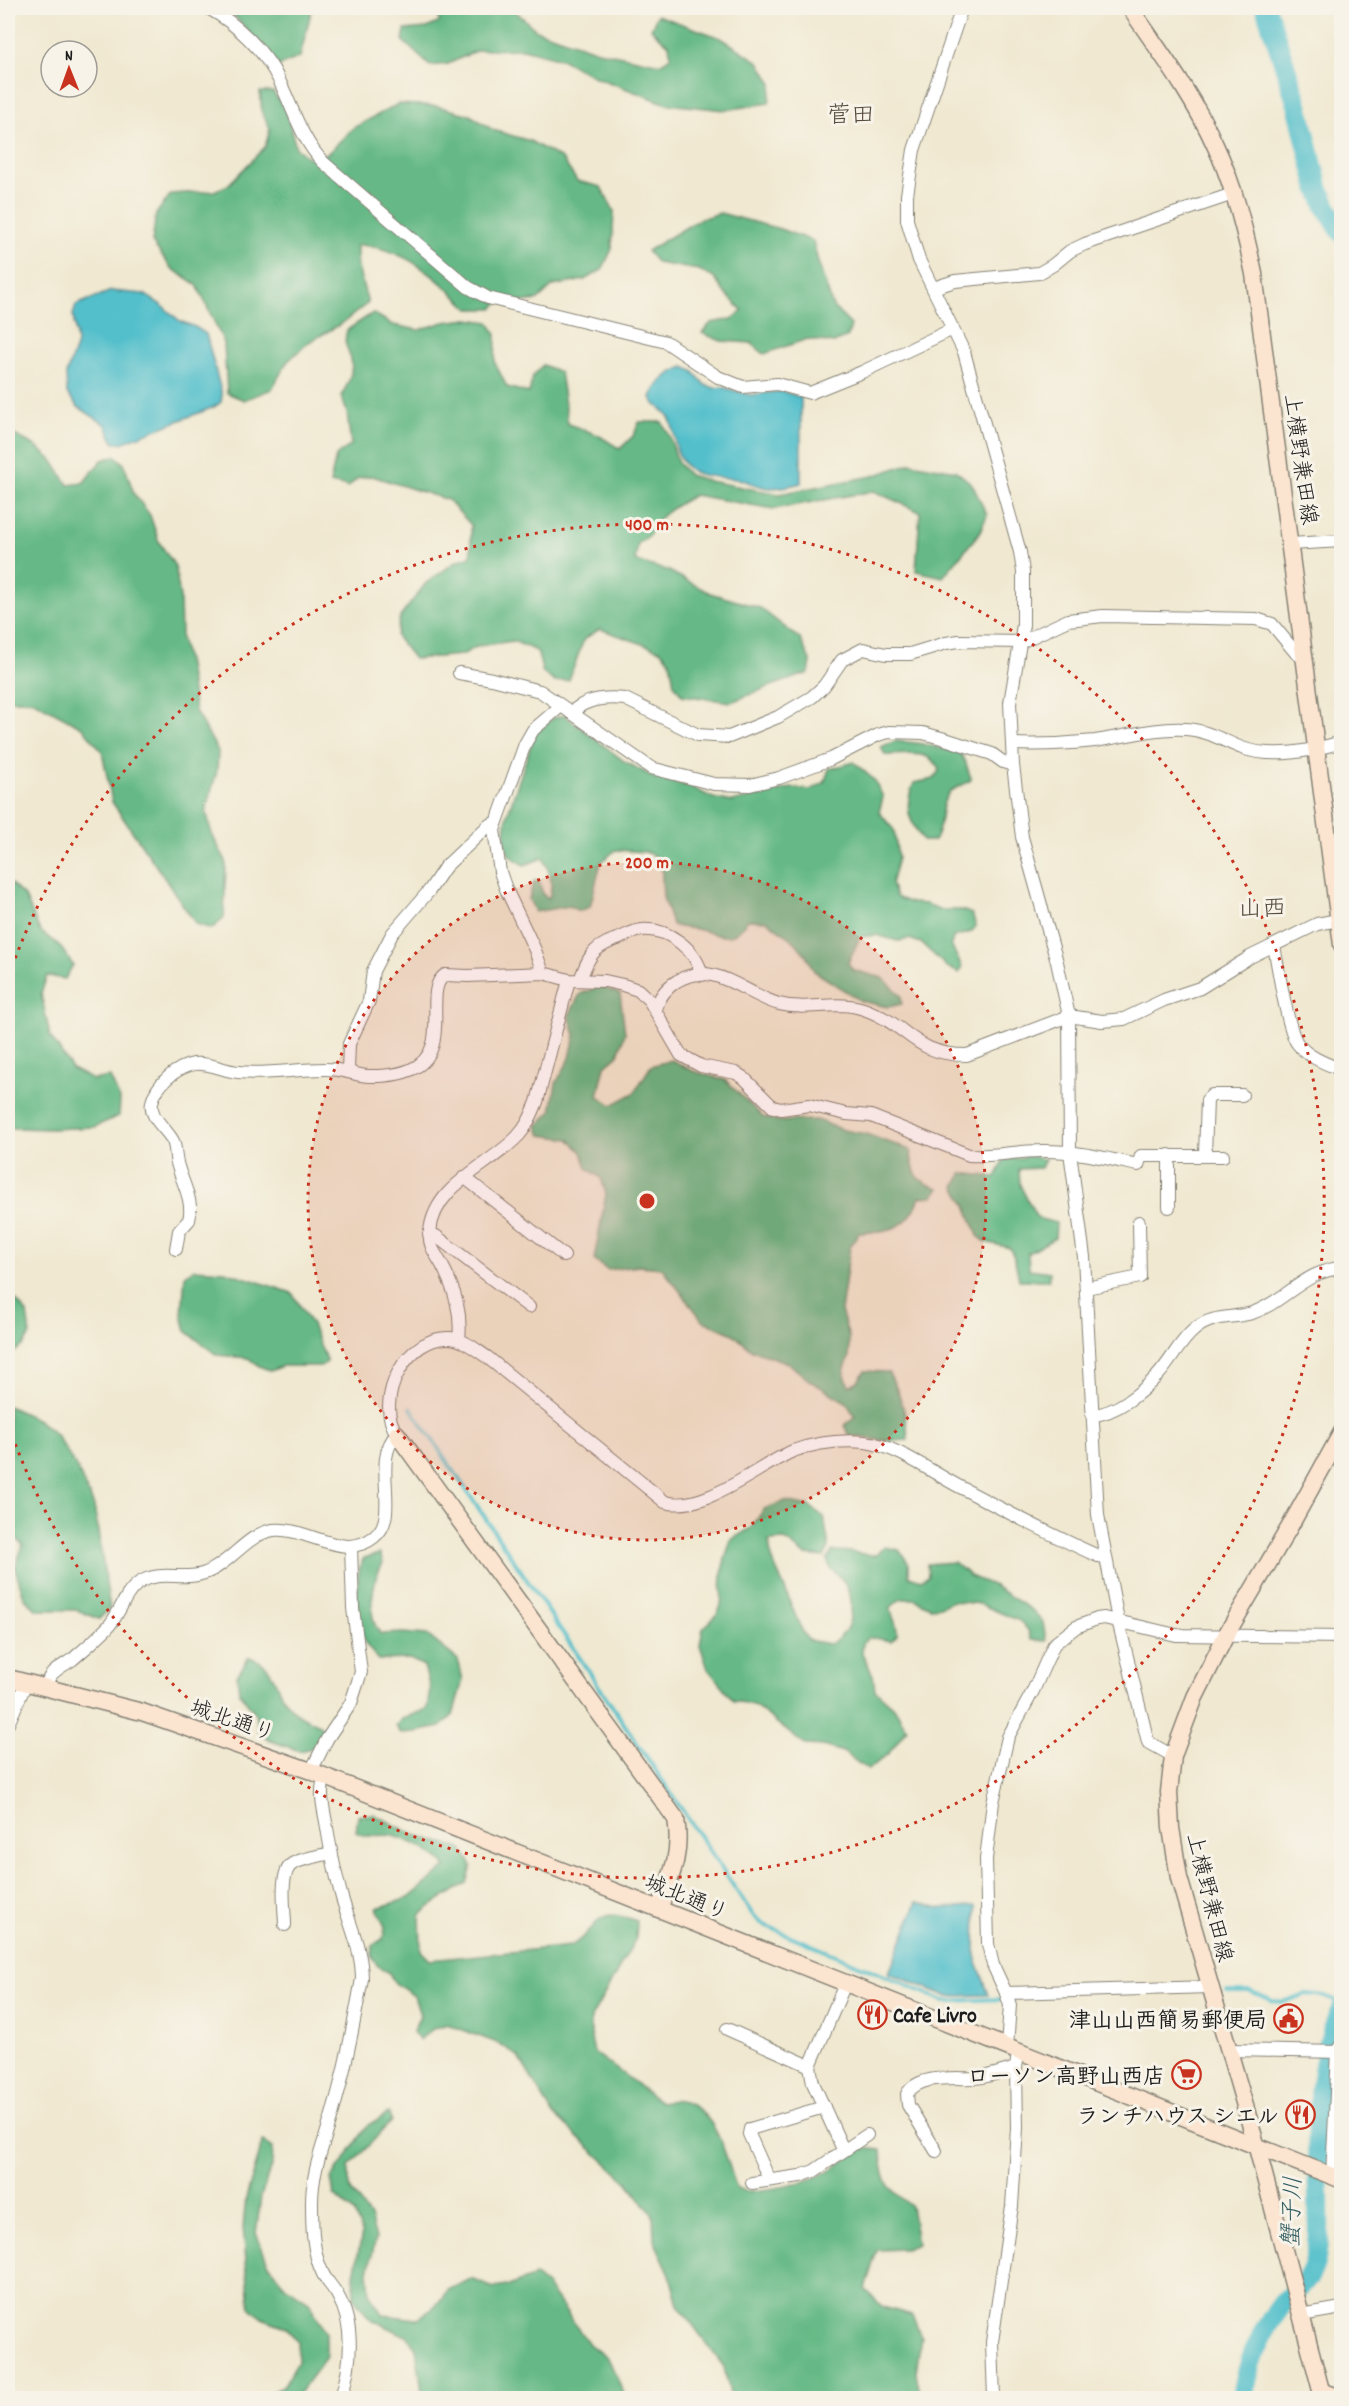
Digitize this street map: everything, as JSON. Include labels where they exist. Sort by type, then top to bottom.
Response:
[{"type":"main road","name":"上横野兼田線","points":[[1130,8],[1189,95],[1216,146],[1246,234],[1254,274],[1290,543],[1341,945]]},
{"type":"main road","name":"上横野兼田線","points":[[1322,2395],[1256,2144],[1179,1878],[1171,1828],[1169,1792],[1173,1756],[1195,1696],[1226,1635],[1290,1528],[1341,1432]]},
{"type":"main road","points":[[397,1434],[676,1819],[679,1838],[678,1854],[659,1909]]},
{"type":"main road","name":"城北通り","points":[[8,1678],[161,1718],[318,1774],[845,1984],[1013,2056],[1256,2144],[1333,2176]]},
{"type":"main road","points":[[1322,2395],[1341,2398]]},
{"type":"street","points":[[208,8],[237,26],[267,61],[278,77],[308,143],[323,162],[468,287],[488,298],[666,342],[730,383],[743,387],[777,384],[810,393],[862,372],[953,329]]},
{"type":"street","points":[[962,8],[919,131],[910,169],[907,195],[908,220],[913,242],[964,352],[1020,552],[1023,625],[1010,703],[1013,765],[1022,837],[1057,962],[1069,1016],[1070,1152],[1086,1288],[1098,1515],[1118,1620],[1148,1742],[1173,1756]]},
{"type":"street","points":[[1104,8],[1109,8]]},
{"type":"street","points":[[933,288],[956,281],[1039,273],[1085,244],[1233,194]]},
{"type":"street","points":[[1290,543],[1341,541]]},
{"type":"street","points":[[543,973],[500,872],[494,830],[525,744],[533,730],[566,709],[612,697],[625,699],[698,735],[729,737],[778,717],[812,698],[842,660],[863,649],[886,654],[910,654],[959,641],[1021,642],[1068,620],[1103,616],[1256,619],[1272,624],[1296,653],[1305,659]]},
{"type":"street","points":[[459,673],[540,691],[651,768],[714,784],[750,785],[779,778],[831,759],[878,735],[889,732],[923,733],[945,738],[992,754],[1003,762],[1013,765]]},
{"type":"street","points":[[1012,744],[1068,744],[1166,729],[1202,732],[1260,753],[1316,748],[1341,742]]},
{"type":"street","points":[[348,1070],[349,1044],[366,1008],[373,972],[392,934],[424,897],[445,867],[488,826],[496,822]]},
{"type":"street","points":[[656,1009],[658,1000],[673,984],[692,975],[702,975],[726,979],[778,1004],[793,1006],[839,1004],[870,1011],[885,1018],[921,1046],[950,1055],[976,1053],[1069,1016],[1102,1022],[1124,1019],[1164,1000],[1200,988],[1250,957],[1317,924],[1338,920]]},
{"type":"street","points":[[459,1340],[459,1304],[430,1244],[431,1220],[438,1206],[464,1177],[519,1136],[529,1121],[537,1102],[574,980],[595,951],[604,944],[641,930],[666,935],[683,944],[696,959],[702,975]]},
{"type":"street","points":[[1274,946],[1296,1042],[1325,1064],[1341,1070]]},
{"type":"street","points":[[176,1249],[176,1238],[179,1231],[186,1226],[191,1213],[175,1148],[153,1115],[154,1097],[165,1082],[182,1068],[194,1064],[241,1072],[316,1069],[348,1070],[356,1075],[380,1075],[409,1071],[420,1065],[431,1050],[435,1039],[435,992],[437,983],[445,975],[543,973],[574,980],[623,985],[638,990],[656,1009],[681,1055],[701,1065],[735,1073],[744,1078],[772,1107],[781,1109],[822,1107],[846,1114],[871,1116],[969,1155],[985,1157],[1042,1151],[1070,1152],[1138,1165],[1141,1155],[1223,1156]]},
{"type":"street","points":[[1205,1154],[1207,1100],[1212,1095],[1242,1095]]},
{"type":"street","points":[[1168,1155],[1169,1207]]},
{"type":"street","points":[[464,1177],[564,1256]]},
{"type":"street","points":[[1086,1288],[1140,1277],[1139,1222]]},
{"type":"street","points":[[429,1234],[436,1236],[529,1307]]},
{"type":"street","points":[[1092,1415],[1101,1415],[1140,1391],[1158,1374],[1178,1345],[1205,1321],[1254,1312],[1317,1272],[1341,1268]]},
{"type":"street","points":[[46,1688],[52,1674],[75,1658],[112,1623],[128,1594],[140,1582],[152,1577],[203,1574],[224,1564],[250,1541],[271,1530],[291,1531],[333,1544],[351,1546],[373,1539],[384,1522],[386,1458],[390,1442],[397,1434],[391,1425],[388,1410],[393,1382],[414,1353],[427,1343],[441,1339],[459,1340],[487,1357],[664,1502],[684,1504],[703,1498],[736,1483],[794,1451],[817,1445],[866,1442],[879,1445],[906,1458],[1041,1530],[1098,1556],[1106,1557]]},
{"type":"street","points":[[341,2398],[348,2368],[350,2334],[348,2321],[338,2296],[323,2274],[316,2252],[313,2180],[344,2072],[362,1978],[358,1944],[342,1897],[331,1853],[322,1786],[318,1774],[327,1739],[351,1703],[361,1672],[353,1608],[351,1546]]},
{"type":"street","points":[[994,2398],[992,2343],[1012,2206],[1017,2128],[1010,2005],[989,1954],[986,1858],[993,1802],[1008,1737],[1033,1691],[1054,1644],[1076,1627],[1097,1618],[1118,1620],[1176,1635],[1341,1637]]},
{"type":"street","points":[[8,1724],[26,1683]]},
{"type":"street","points":[[285,1925],[284,1876],[287,1868],[293,1863],[331,1853]]},
{"type":"street","points":[[845,1984],[810,2066],[813,2083],[841,2145],[845,2149]]},
{"type":"street","points":[[1006,1993],[1210,1987]]},
{"type":"street","points":[[727,2029],[810,2066]]},
{"type":"street","points":[[1228,2050],[1309,2052],[1340,2050],[1333,2176]]},
{"type":"street","points":[[936,2151],[908,2105],[907,2094],[911,2088],[934,2079],[975,2078],[1013,2056]]},
{"type":"street","points":[[769,2179],[749,2134],[750,2129],[824,2107]]},
{"type":"street","points":[[752,2183],[807,2174],[828,2163],[867,2135]]},
{"type":"street","points":[[1299,2309],[1341,2308]]},
{"type":"green space","points":[[223,8],[312,8],[300,57],[279,66],[229,10]]},
{"type":"green space","points":[[433,8],[512,8],[536,30],[598,51],[660,64],[671,57],[669,45],[651,29],[657,15],[721,38],[759,62],[772,84],[769,103],[725,110],[667,104],[595,77],[561,59],[523,49],[478,50],[448,64],[430,66],[403,41],[405,30],[427,28],[440,22]]},
{"type":"green space","points":[[260,92],[273,92],[286,110],[296,148],[309,158],[328,153],[353,128],[398,104],[437,106],[470,115],[493,130],[530,141],[562,159],[577,181],[601,187],[614,211],[612,249],[602,270],[584,280],[553,286],[538,300],[522,302],[503,296],[493,309],[469,309],[432,275],[405,258],[390,251],[357,245],[357,264],[368,303],[341,324],[309,342],[287,362],[272,389],[244,400],[227,393],[224,343],[197,285],[171,268],[152,242],[156,214],[171,194],[214,191],[228,185],[265,147],[270,129],[262,112]]},
{"type":"green space","points":[[720,213],[780,229],[813,241],[833,307],[851,325],[848,336],[834,343],[807,339],[764,354],[751,343],[721,341],[702,333],[711,323],[732,319],[743,311],[714,278],[699,270],[657,263],[647,251],[700,219]]},
{"type":"green space","points":[[373,313],[393,325],[419,330],[444,322],[468,319],[489,322],[496,335],[495,363],[507,387],[529,393],[533,376],[543,365],[560,372],[568,424],[598,435],[620,449],[634,435],[639,422],[662,422],[670,437],[678,463],[689,475],[779,494],[873,476],[911,463],[956,471],[972,484],[987,515],[980,532],[943,577],[916,571],[920,512],[874,491],[774,509],[694,495],[668,511],[660,518],[650,534],[638,543],[635,561],[669,571],[710,593],[760,608],[800,639],[811,662],[809,673],[731,702],[682,695],[674,684],[670,661],[660,650],[600,629],[584,639],[569,680],[555,682],[543,673],[537,651],[513,641],[478,646],[462,655],[414,659],[396,636],[400,617],[426,583],[457,561],[471,556],[471,525],[448,500],[372,476],[358,478],[348,487],[330,483],[336,456],[351,445],[347,412],[341,396],[352,369],[345,343],[347,330]]},
{"type":"green space","points":[[8,432],[34,445],[52,460],[68,485],[83,483],[102,460],[116,456],[124,464],[134,494],[150,515],[159,542],[175,566],[180,598],[181,638],[195,711],[218,751],[217,771],[206,810],[212,835],[226,861],[224,918],[212,929],[196,924],[112,802],[102,751],[82,727],[32,700],[8,700]]},
{"type":"green space","points":[[564,715],[624,761],[655,778],[691,787],[713,798],[732,802],[792,788],[810,790],[824,783],[829,769],[854,762],[875,781],[883,797],[879,812],[894,830],[898,858],[891,884],[896,897],[911,903],[926,904],[938,910],[962,910],[972,914],[976,926],[971,932],[953,937],[951,945],[962,967],[959,973],[947,967],[921,943],[909,939],[898,941],[876,935],[860,937],[848,963],[853,970],[883,978],[901,995],[902,1004],[888,1007],[861,1001],[814,971],[806,955],[795,942],[767,921],[748,920],[730,936],[672,925],[663,897],[661,859],[646,852],[616,850],[601,862],[590,907],[579,911],[569,906],[535,912],[529,899],[534,881],[539,880],[543,895],[549,898],[551,883],[549,873],[543,858],[524,865],[509,855],[504,840],[507,816],[535,733],[554,718]]},
{"type":"green space","points":[[895,741],[918,743],[960,753],[966,763],[971,780],[952,790],[946,797],[934,841],[923,841],[911,820],[908,807],[914,783],[934,779],[939,770],[935,763],[923,755],[885,755],[881,747]]},
{"type":"green space","points":[[8,881],[25,897],[40,931],[59,945],[73,965],[65,979],[47,976],[41,993],[50,1036],[72,1069],[93,1080],[110,1077],[120,1099],[119,1116],[94,1127],[52,1129],[8,1126]]},
{"type":"green space","points":[[600,986],[620,994],[625,1033],[618,1055],[605,1066],[598,1096],[612,1105],[634,1093],[651,1066],[672,1060],[693,1071],[725,1080],[763,1117],[780,1121],[817,1120],[910,1150],[914,1170],[920,1179],[939,1188],[933,1196],[920,1197],[910,1216],[897,1227],[859,1233],[850,1247],[841,1311],[849,1337],[849,1357],[844,1372],[849,1386],[858,1381],[865,1371],[888,1372],[902,1405],[908,1440],[887,1441],[850,1436],[844,1426],[855,1416],[846,1402],[810,1381],[788,1363],[752,1350],[733,1334],[703,1321],[662,1268],[639,1266],[607,1270],[594,1260],[606,1194],[601,1178],[587,1168],[582,1152],[569,1139],[541,1135],[537,1126],[551,1112],[556,1083],[570,1058],[575,1035],[569,1015],[580,994]]},
{"type":"green space","points":[[1029,1156],[1045,1159],[1041,1168],[1019,1169],[1020,1185],[1037,1218],[1056,1223],[1055,1238],[1028,1253],[1029,1269],[1050,1272],[1049,1280],[1019,1280],[1010,1248],[986,1242],[978,1236],[966,1205],[955,1187],[962,1173],[996,1177],[1004,1160]]},
{"type":"green space","points":[[194,1269],[225,1271],[292,1293],[312,1325],[327,1362],[321,1366],[282,1366],[271,1371],[248,1358],[217,1355],[186,1331],[182,1315],[185,1275]]},
{"type":"green space","points":[[8,1291],[27,1313],[30,1335],[23,1346],[8,1356]]},
{"type":"green space","points":[[8,1406],[38,1420],[57,1436],[77,1468],[94,1506],[110,1608],[99,1619],[77,1610],[37,1610],[24,1597],[15,1568],[23,1545],[8,1531]]},
{"type":"green space","points":[[785,1501],[809,1506],[824,1517],[829,1547],[824,1557],[805,1555],[785,1540],[769,1541],[775,1566],[796,1618],[808,1640],[829,1644],[836,1641],[845,1631],[850,1617],[851,1602],[848,1588],[830,1567],[827,1559],[833,1551],[876,1555],[884,1547],[899,1550],[909,1564],[909,1576],[921,1580],[928,1576],[927,1564],[954,1562],[970,1576],[994,1586],[1033,1611],[1043,1622],[1046,1641],[1031,1640],[1028,1630],[1020,1621],[980,1604],[953,1601],[942,1606],[930,1607],[915,1599],[901,1599],[891,1607],[897,1635],[891,1641],[869,1637],[863,1643],[862,1653],[873,1675],[875,1690],[894,1707],[907,1729],[889,1753],[868,1770],[843,1752],[823,1746],[805,1745],[754,1705],[734,1701],[708,1669],[700,1645],[703,1628],[718,1613],[720,1607],[723,1567],[731,1540],[751,1528],[764,1509]]},
{"type":"green space","points":[[380,1554],[383,1563],[376,1579],[372,1609],[373,1619],[381,1634],[427,1635],[458,1660],[463,1680],[453,1715],[441,1727],[401,1733],[396,1726],[401,1719],[427,1709],[430,1689],[424,1666],[410,1659],[378,1660],[364,1641],[358,1611],[358,1576],[364,1558]]},
{"type":"green space","points":[[249,1657],[265,1665],[292,1709],[325,1730],[312,1748],[300,1751],[268,1740],[259,1732],[255,1713],[239,1692],[237,1676]]},
{"type":"green space","points":[[373,1814],[415,1835],[462,1849],[472,1866],[467,1883],[429,1907],[420,1916],[421,1951],[430,1960],[571,1946],[605,1916],[612,1915],[637,1921],[636,1938],[591,2018],[591,2039],[594,2052],[660,2102],[679,2101],[692,2105],[703,2113],[711,2123],[724,2149],[737,2189],[753,2191],[797,2184],[819,2176],[863,2148],[881,2150],[887,2183],[911,2206],[917,2244],[904,2249],[877,2250],[865,2289],[883,2307],[912,2315],[921,2336],[916,2373],[921,2398],[731,2398],[724,2367],[678,2305],[669,2272],[654,2240],[653,2215],[628,2183],[552,2113],[519,2057],[500,2044],[447,2024],[433,2029],[419,2040],[413,2032],[420,2015],[414,1996],[395,1983],[389,1973],[377,1965],[372,1958],[373,1945],[383,1939],[385,1927],[377,1908],[409,1898],[446,1867],[430,1853],[407,1841],[388,1835],[365,1836],[356,1832],[358,1816]]},
{"type":"green space","points":[[389,2113],[391,2121],[349,2167],[349,2187],[370,2217],[376,2238],[368,2271],[370,2295],[383,2315],[417,2319],[434,2308],[448,2290],[471,2279],[493,2288],[508,2286],[535,2276],[547,2286],[589,2344],[609,2360],[626,2398],[423,2398],[416,2348],[408,2337],[369,2318],[354,2298],[354,2275],[362,2233],[354,2213],[334,2195],[331,2179],[368,2125]]},
{"type":"green space","points":[[263,2141],[273,2148],[272,2163],[261,2197],[256,2233],[267,2261],[285,2286],[309,2302],[326,2333],[326,2357],[297,2398],[264,2398],[284,2385],[298,2361],[297,2341],[286,2327],[262,2318],[250,2307],[243,2227],[246,2198]]},
{"type":"water","points":[[111,291],[144,294],[180,321],[206,334],[222,395],[221,402],[214,407],[121,443],[114,443],[106,425],[78,407],[67,393],[66,374],[77,344],[73,315],[76,305]]},
{"type":"water","points":[[684,367],[693,371],[705,385],[715,388],[722,387],[750,395],[781,391],[801,397],[801,483],[769,488],[742,480],[704,475],[690,470],[678,453],[669,417],[651,397],[664,378]]},
{"type":"water","points":[[917,1902],[940,1908],[976,1906],[975,1956],[989,1995],[947,1996],[889,1973]]},
{"type":"waterway","name":"蟹子川","points":[[1266,8],[1298,106],[1317,184],[1327,208],[1342,232]]},
{"type":"waterway","points":[[411,1408],[753,1915],[762,1924],[944,2001],[1004,1999]]},
{"type":"waterway","points":[[1227,1991],[1250,1991],[1273,2001],[1283,2002],[1306,1994],[1325,1996],[1342,2003]]},
{"type":"waterway","name":"蟹子川","points":[[1243,2398],[1247,2374],[1260,2339],[1280,2307],[1305,2282],[1315,2261],[1319,2227],[1318,2131],[1321,2088],[1329,2045],[1342,2009]]},
{"type":"place","name":"Cafe Livro","points":[[872,2014]]},
{"type":"place","name":"津山山西簡易郵便局","points":[[1288,2019]]},
{"type":"place","name":"ローソン高野山西店","points":[[1186,2075]]},
{"type":"place","name":"ランチハウス シエル","points":[[1300,2115]]},
{"type":"district","name":"菅田","points":[[851,114]]},
{"type":"district","name":"山西","points":[[1262,907]]}]
